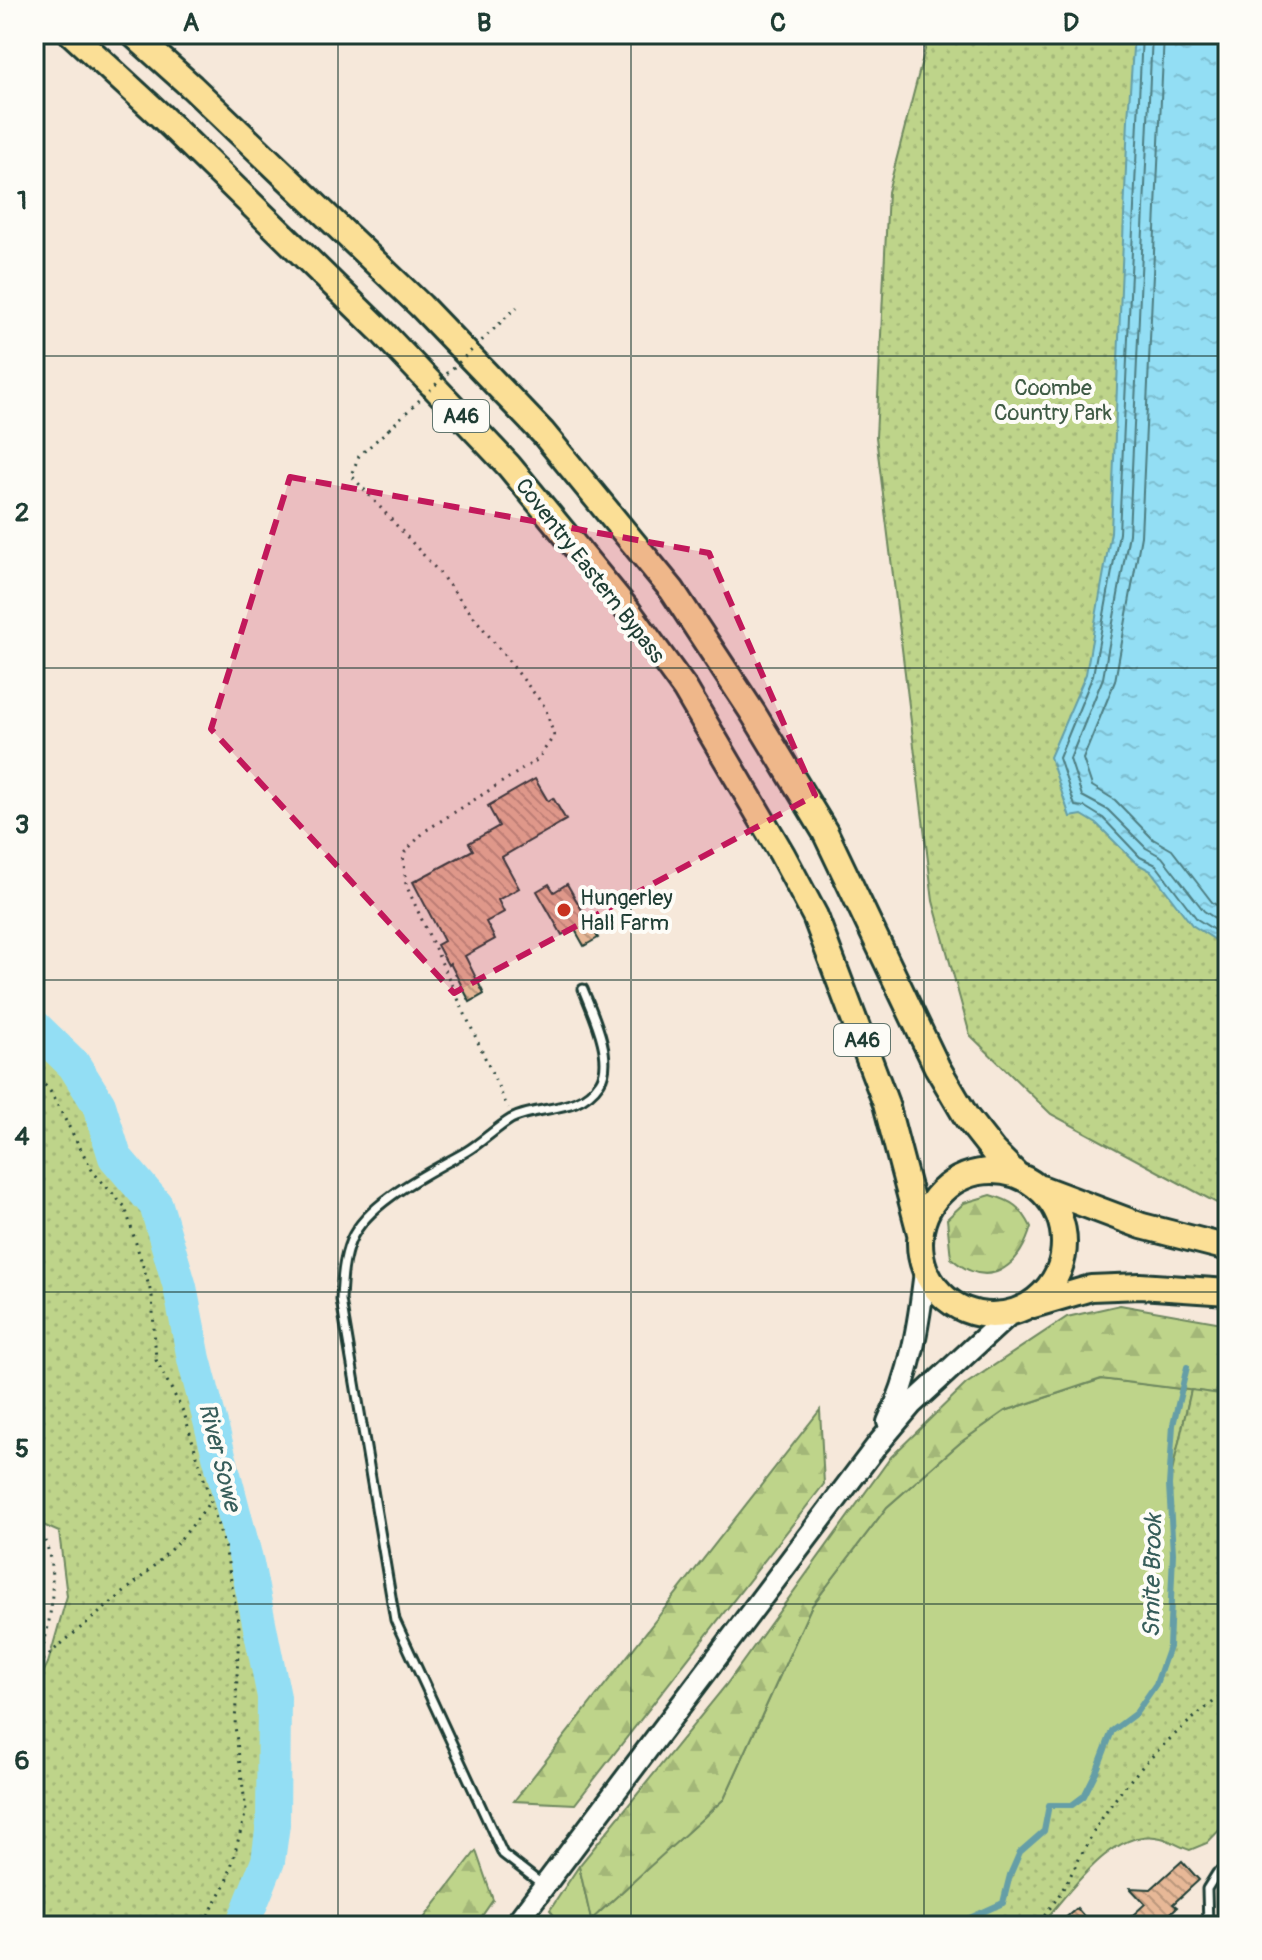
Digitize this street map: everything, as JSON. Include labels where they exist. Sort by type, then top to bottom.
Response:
[{"type":"highway","name":"Coventry Eastern Bypass","points":[[72,34],[161,116],[382,332],[509,466],[629,612],[685,689],[815,916],[886,1104],[920,1233]]},
{"type":"highway","name":"A46","points":[[133,34],[421,306],[543,433],[672,590],[753,713],[825,832],[937,1067],[967,1118],[993,1151],[1024,1179],[1073,1202],[1142,1226],[1228,1248]]},
{"type":"highway","points":[[1017,1310],[1036,1300],[1052,1282],[1060,1265],[1064,1248],[1063,1231],[1056,1210],[1043,1193],[1024,1179],[984,1171],[958,1179],[933,1201],[920,1233],[920,1252],[925,1271],[942,1296],[959,1308],[988,1315],[1017,1310],[1091,1288],[1140,1286],[1228,1292]]},
{"type":"main road","points":[[878,1444],[903,1386],[914,1349],[925,1271]]},
{"type":"main road","points":[[514,1926],[878,1444],[911,1405],[1017,1310]]},
{"type":"street","points":[[1215,1926],[1228,1921]]},
{"type":"lane","points":[[544,1886],[503,1854],[395,1620],[341,1300],[342,1272],[352,1238],[369,1214],[403,1189],[480,1144],[513,1118],[583,1099],[601,1081],[605,1047],[583,989]]},
{"type":"lane","points":[[1208,1926],[1207,1889],[1217,1873]]},
{"type":"path","points":[[513,1118],[406,885],[403,854],[425,831],[537,760],[554,736],[545,707],[437,570],[351,475],[359,456],[517,307]]},
{"type":"path","points":[[34,1073],[50,1091],[93,1172],[125,1207],[152,1296],[156,1360],[184,1413],[226,1552],[239,1627],[235,1726],[246,1811],[227,1882],[202,1926]]},
{"type":"path","points":[[37,1665],[170,1549],[210,1501]]},
{"type":"path","points":[[34,1519],[49,1553],[52,1592],[45,1638],[34,1671]]},
{"type":"path","points":[[1033,1926],[1058,1898],[1097,1825],[1141,1770],[1187,1721],[1228,1691]]},
{"type":"highlighted area","points":[[290,477],[709,553],[815,795],[454,993],[211,729]]},
{"type":"green space","name":"Coombe Country Park","points":[[929,34],[1228,34],[1228,1209],[1051,1114],[970,1035],[933,901],[876,437],[888,192]]},
{"type":"green space","points":[[34,1011],[91,1068],[115,1118],[124,1154],[145,1170],[165,1210],[184,1271],[261,1577],[287,1704],[268,1861],[241,1926],[34,1926],[34,1691],[48,1663],[67,1596],[59,1532],[34,1521]]},
{"type":"green space","points":[[991,1195],[1015,1206],[1031,1227],[1019,1254],[1010,1264],[989,1274],[977,1273],[951,1258],[947,1219],[964,1203]]},
{"type":"green space","points":[[1120,1305],[1228,1324],[1228,1395],[1101,1379],[1005,1411],[961,1442],[887,1507],[811,1607],[724,1799],[591,1920],[579,1866],[726,1685],[891,1457],[966,1384],[1067,1317]]},
{"type":"green space","points":[[1102,1379],[1191,1390],[1169,1485],[1173,1553],[1169,1647],[1156,1683],[1136,1713],[1112,1731],[1084,1796],[1072,1805],[1049,1805],[1044,1831],[1020,1852],[1003,1903],[952,1926],[562,1926],[550,1910],[579,1866],[591,1919],[724,1799],[811,1607],[887,1507],[961,1442],[1005,1411]]},
{"type":"green space","points":[[1191,1390],[1228,1395],[1228,1821],[1207,1843],[1190,1850],[1161,1838],[1143,1837],[1126,1842],[1093,1866],[1040,1926],[952,1926],[1003,1903],[1020,1852],[1044,1831],[1049,1805],[1072,1805],[1084,1796],[1112,1731],[1137,1713],[1156,1683],[1169,1647],[1173,1553],[1169,1485]]},
{"type":"green space","points":[[820,1410],[824,1484],[575,1804],[514,1801]]},
{"type":"green space","points":[[476,1851],[493,1900],[475,1926],[418,1926]]},
{"type":"water","points":[[1134,34],[1228,34],[1228,948],[1192,925],[1151,871],[1136,863],[1097,824],[1082,815],[1070,817],[1050,757],[1086,674],[1111,532]]},
{"type":"building","points":[[535,779],[548,801],[553,798],[566,820],[502,857],[519,888],[498,900],[504,912],[486,922],[495,939],[465,956],[484,994],[470,1002],[437,945],[444,941],[413,882],[473,850],[469,843],[499,826],[488,806]]},
{"type":"building","name":"Hungerley Hall Farm","points":[[549,884],[554,892],[567,884],[598,938],[584,946],[574,928],[562,935],[537,891]]},
{"type":"building","points":[[1182,1861],[1199,1880],[1173,1904],[1177,1907],[1157,1926],[1121,1926],[1145,1904],[1130,1888],[1151,1889]]},
{"type":"building","points":[[1077,1908],[1092,1926],[1056,1926]]},
{"type":"waterway","name":"River Sowe","points":[[34,1026],[74,1065],[99,1105],[115,1157],[156,1205],[180,1287],[194,1359],[247,1563],[274,1697],[273,1824],[268,1861],[242,1926]]},
{"type":"waterway","name":"Smite Brook","points":[[952,1926],[1003,1903],[1020,1852],[1044,1831],[1049,1805],[1072,1805],[1084,1796],[1112,1731],[1136,1713],[1156,1684],[1169,1647],[1173,1553],[1169,1485],[1173,1425],[1187,1367]]},
{"type":"place","name":"Hungerley Hall Farm","points":[[564,910]]}]
